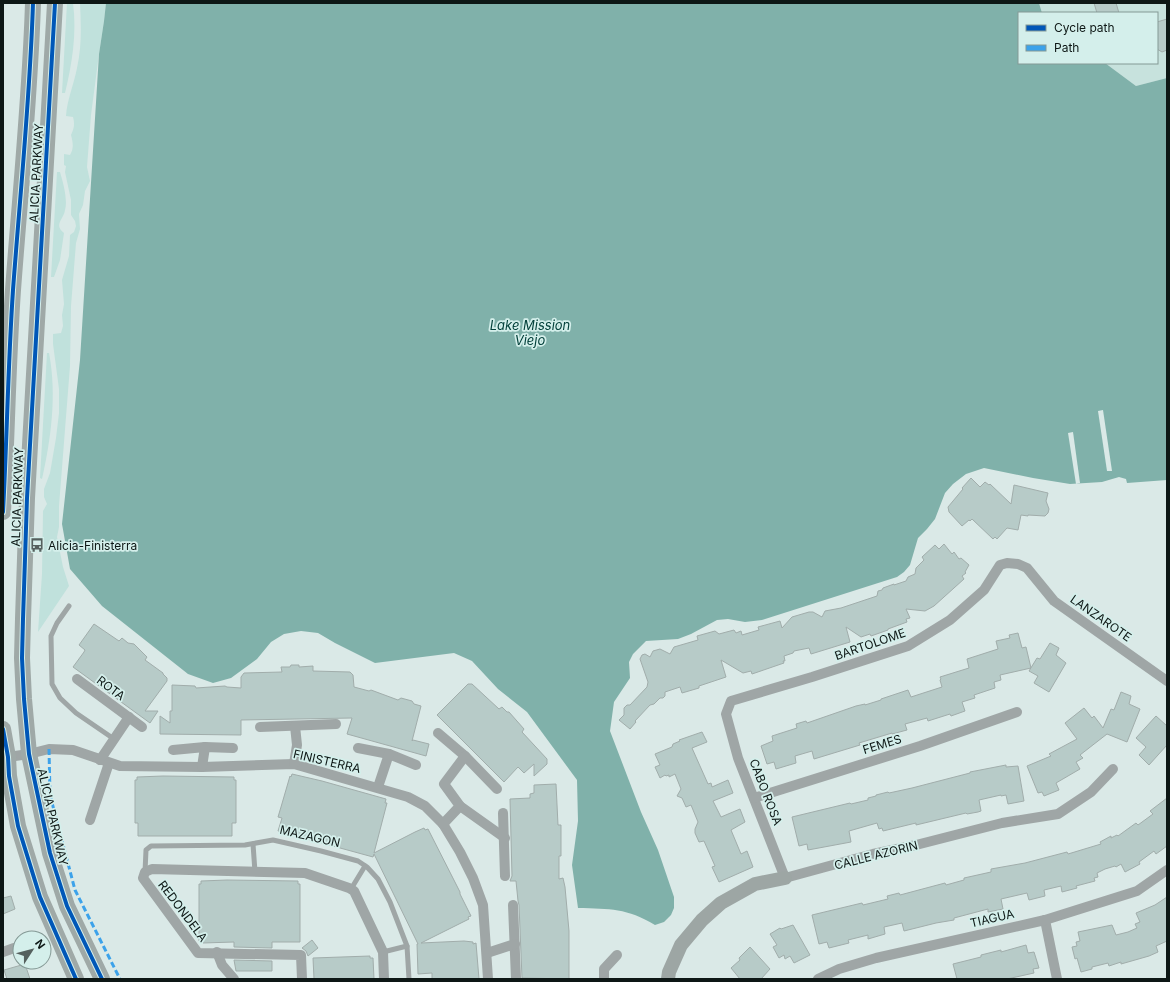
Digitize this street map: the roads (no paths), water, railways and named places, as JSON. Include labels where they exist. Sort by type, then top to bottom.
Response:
[{"type":"main road","name":"ALICIA PARKWAY","points":[[3,512],[10,344],[31,56],[33,3]]},
{"type":"main road","name":"ALICIA PARKWAY","points":[[55,3],[27,498],[22,658],[29,754],[50,853],[67,906],[102,979]]},
{"type":"main road","points":[[3,729],[5,758],[18,826],[38,890],[76,979]]},
{"type":"street","name":"BARTOLOME","points":[[726,714],[731,701],[908,646],[950,620],[984,590],[1000,565],[1007,562],[1018,564],[1027,568]]},
{"type":"street","name":"LANZAROTE","points":[[1027,568],[1054,601],[1167,681]]},
{"type":"street","name":"ROTA","points":[[78,679],[142,727]]},
{"type":"street","name":"FEMES","points":[[754,798],[920,746],[1017,712]]},
{"type":"street","name":"CABO ROSA","points":[[726,714],[738,758],[785,878]]},
{"type":"street","name":"ROTA","points":[[90,820],[105,761],[114,739],[128,717]]},
{"type":"street","points":[[260,727],[336,724]]},
{"type":"street","points":[[294,764],[297,745],[295,726]]},
{"type":"street","points":[[438,734],[465,756],[497,789]]},
{"type":"street","points":[[172,750],[205,747],[234,748]]},
{"type":"street","points":[[202,768],[205,747]]},
{"type":"street","points":[[358,748],[389,754],[416,765]]},
{"type":"street","name":"FINISTERRA","points":[[5,758],[49,749],[73,750],[120,766],[202,768],[294,764],[378,787],[408,797],[426,806],[443,824],[460,852],[473,878],[483,905],[488,979]]},
{"type":"street","points":[[378,787],[389,754]]},
{"type":"street","points":[[465,756],[444,784],[460,806],[504,838]]},
{"type":"street","name":"CALLE AZORIN","points":[[668,979],[681,944],[702,920],[721,903],[755,884],[785,878],[873,854],[916,845],[1002,823],[1058,814],[1091,792],[1113,769]]},
{"type":"street","points":[[443,824],[460,806]]},
{"type":"street","points":[[503,813],[505,876]]},
{"type":"street","points":[[144,875],[152,869],[305,873],[351,889],[354,891],[383,952],[384,979]]},
{"type":"street","name":"TIAGUA","points":[[818,979],[839,969],[876,958],[1045,920],[1137,891],[1167,870]]},
{"type":"street","name":"REDONDELA","points":[[144,875],[198,953],[217,952],[222,965],[234,979]]},
{"type":"street","points":[[514,905],[516,979]]},
{"type":"street","points":[[1045,920],[1057,979]]},
{"type":"street","points":[[487,953],[515,944]]},
{"type":"street","points":[[217,952],[301,955],[302,979]]},
{"type":"street","points":[[604,979],[604,969],[617,954]]},
{"type":"lane","points":[[69,606],[57,623],[51,636],[52,684],[60,698],[76,713],[114,739]]},
{"type":"lane","name":"MAZAGON","points":[[144,875],[146,850],[151,846],[246,845],[273,840],[358,861],[378,878],[390,902],[407,946],[409,979]]},
{"type":"lane","points":[[253,844],[255,872]]},
{"type":"lane","points":[[351,889],[365,866]]},
{"type":"lane","points":[[383,952],[407,946]]},
{"type":"water","name":"Lake Mission Viejo","points":[[106,3],[1039,3],[1042,12],[1018,12],[1018,64],[1106,64],[1136,86],[1167,78],[1167,480],[1127,483],[1126,479],[1119,477],[1102,482],[1070,484],[984,468],[966,474],[953,484],[945,493],[935,519],[918,538],[910,565],[897,577],[762,620],[745,622],[728,619],[717,620],[678,639],[646,641],[633,654],[629,662],[630,678],[614,702],[610,731],[641,812],[658,850],[674,897],[674,908],[671,915],[664,922],[655,925],[636,915],[618,910],[578,908],[572,865],[578,821],[577,780],[527,712],[498,689],[472,661],[454,653],[375,663],[318,633],[301,631],[284,634],[271,642],[257,659],[231,678],[213,683],[188,674],[102,606],[70,569],[62,524],[80,360],[99,54]]},
{"type":"place","name":"Alicia-Finisterra","points":[[37,545]]}]
